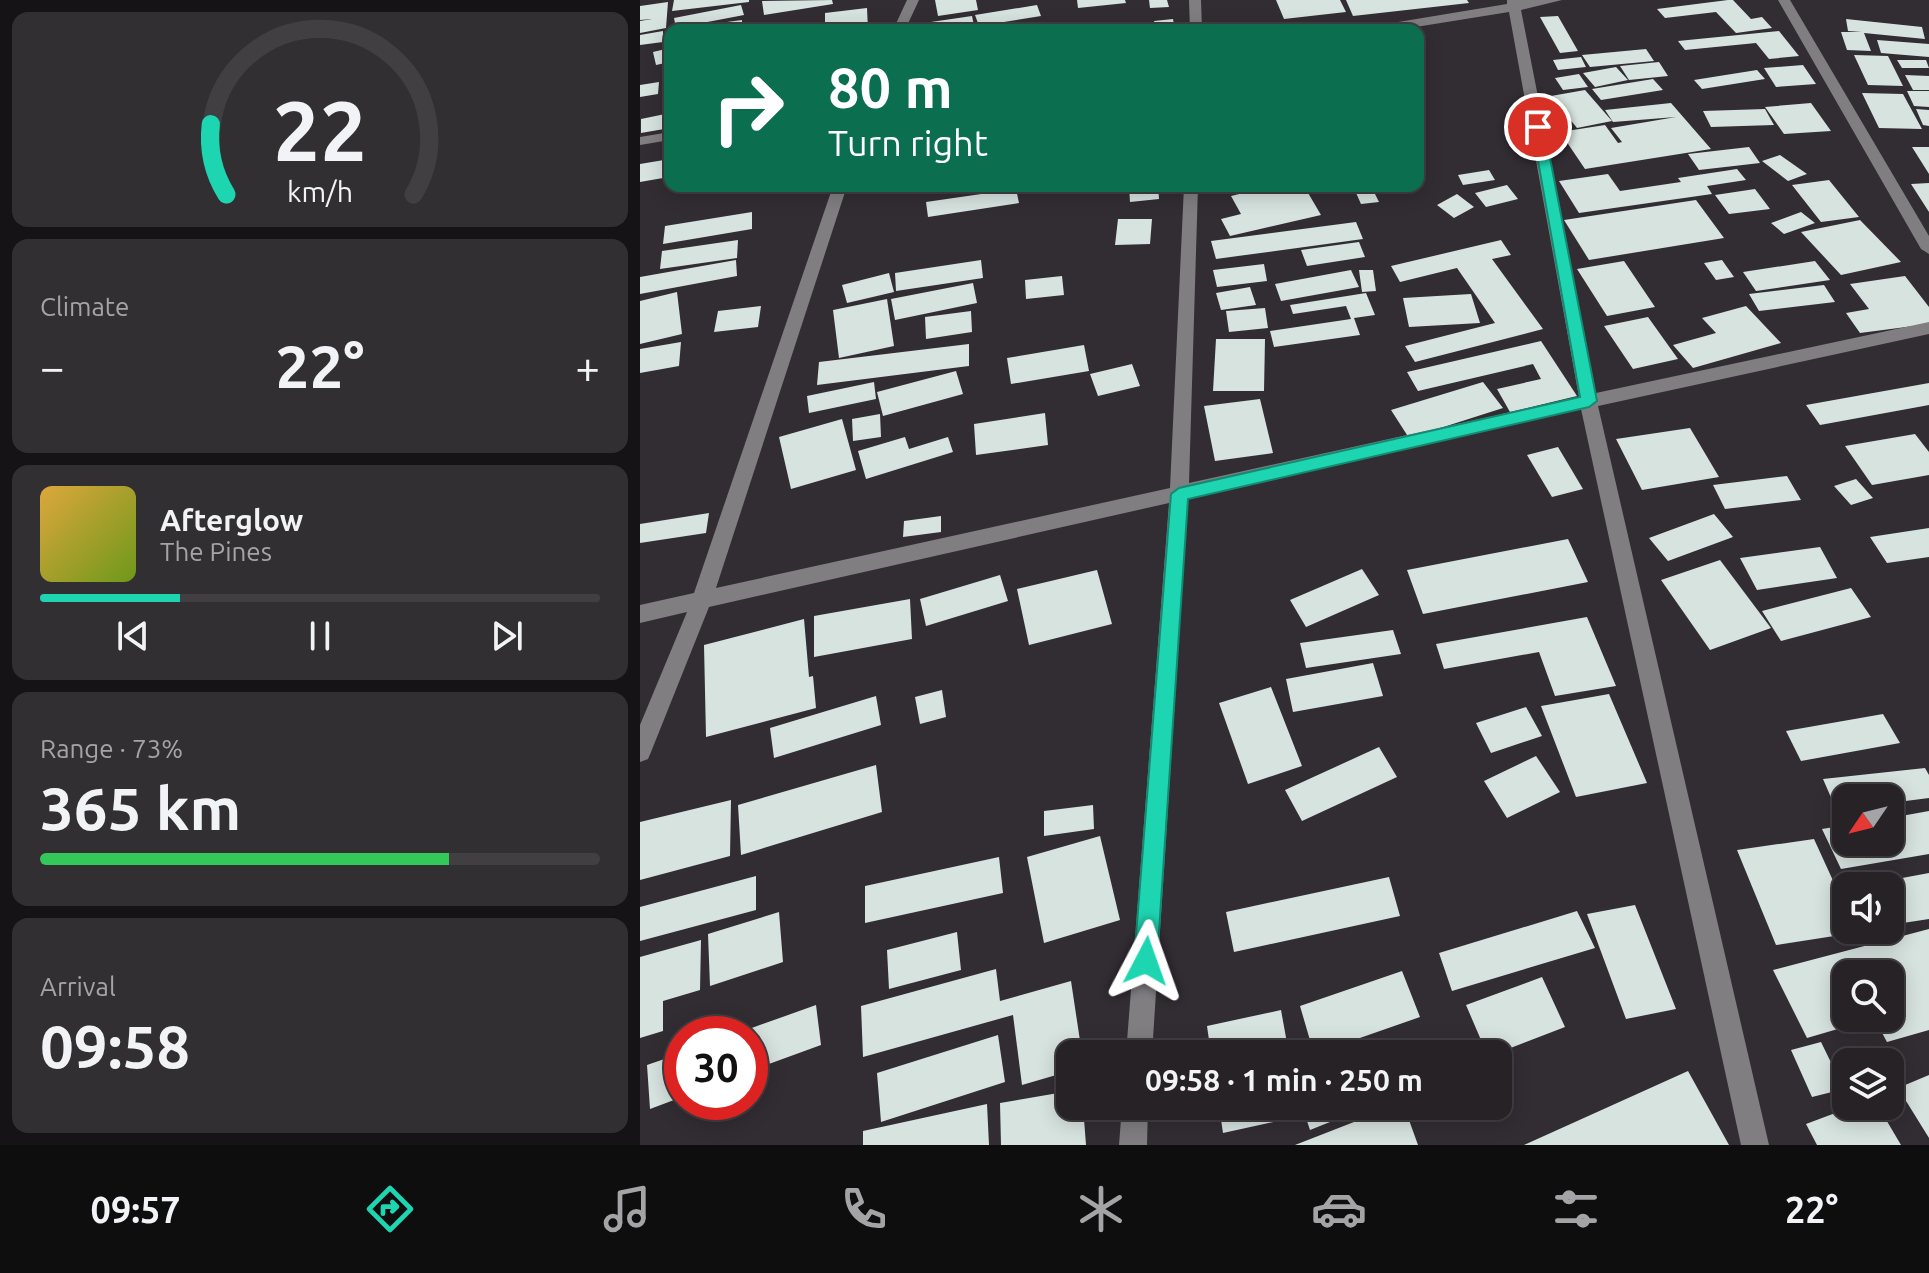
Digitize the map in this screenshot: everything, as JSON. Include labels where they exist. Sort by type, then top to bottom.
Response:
[{"type":"street","points":[[902,24],[913,0]]},
{"type":"street","points":[[1195,0],[1196,24]]},
{"type":"street","points":[[1404,24],[1514,2],[1556,0]]},
{"type":"street","points":[[1784,0],[1929,249]]},
{"type":"street","points":[[1514,2],[1600,463],[1755,1145]]},
{"type":"street","points":[[640,141],[664,137]]},
{"type":"street","points":[[640,752],[702,600],[838,192]]},
{"type":"street","points":[[1140,1040],[1179,494],[1191,192]]},
{"type":"street","points":[[640,614],[1929,328]]},
{"type":"street","points":[[1133,1145],[1134,1120]]},
{"type":"building","points":[[674,0],[749,0],[749,2],[672,11]]},
{"type":"building","points":[[832,0],[833,4],[764,15],[762,1]]},
{"type":"building","points":[[935,0],[976,0],[978,10],[938,16]]},
{"type":"building","points":[[1077,0],[1125,0],[1126,3],[1078,8]]},
{"type":"building","points":[[1149,0],[1167,0],[1169,7],[1150,8]]},
{"type":"building","points":[[1276,0],[1340,0],[1346,12],[1284,19]]},
{"type":"building","points":[[1346,0],[1467,0],[1469,3],[1353,16]]},
{"type":"building","points":[[1733,0],[1751,19],[1762,17],[1772,28],[1736,33],[1716,12],[1665,18],[1657,9]]},
{"type":"building","points":[[668,2],[664,28],[640,33],[640,21],[652,19],[640,20],[640,6]]},
{"type":"building","points":[[741,5],[744,15],[697,24],[675,24],[674,18]]},
{"type":"building","points":[[1037,5],[1041,16],[978,24],[975,15]]},
{"type":"building","points":[[867,8],[868,24],[825,24],[825,13]]},
{"type":"building","points":[[972,16],[974,24],[931,24]]},
{"type":"building","points":[[1558,16],[1578,51],[1560,53],[1540,17]]},
{"type":"building","points":[[1173,19],[1174,24],[1155,24],[1154,21]]},
{"type":"building","points":[[1846,19],[1922,27],[1925,39],[1864,33],[1871,51],[1847,50],[1841,32],[1862,32],[1848,31]]},
{"type":"building","points":[[742,20],[742,24],[712,24]]},
{"type":"building","points":[[663,31],[663,42],[640,45],[640,35]]},
{"type":"building","points":[[1779,31],[1799,56],[1769,59],[1756,43],[1685,50],[1678,41]]},
{"type":"building","points":[[1877,40],[1929,44],[1929,57],[1881,53]]},
{"type":"building","points":[[664,49],[664,63],[656,65],[653,52]]},
{"type":"building","points":[[1646,49],[1654,61],[1590,67],[1582,55]]},
{"type":"building","points":[[1854,55],[1888,56],[1903,86],[1868,85]]},
{"type":"building","points":[[1581,57],[1586,67],[1558,70],[1553,60]]},
{"type":"building","points":[[1897,60],[1926,60],[1929,68],[1902,68]]},
{"type":"building","points":[[1659,62],[1668,76],[1629,80],[1620,66]]},
{"type":"building","points":[[1803,65],[1816,84],[1776,87],[1764,68]]},
{"type":"building","points":[[1616,67],[1628,80],[1595,87],[1583,73]]},
{"type":"building","points":[[1757,70],[1765,79],[1702,89],[1694,80]]},
{"type":"building","points":[[1579,74],[1588,87],[1563,90],[1555,78]]},
{"type":"building","points":[[1905,75],[1929,76],[1929,90],[1913,90]]},
{"type":"building","points":[[1653,79],[1663,90],[1601,100],[1592,89]]},
{"type":"building","points":[[659,82],[658,94],[640,97],[640,85]]},
{"type":"building","points":[[1585,90],[1612,121],[1577,128],[1551,96]]},
{"type":"building","points":[[1907,91],[1929,91],[1929,107],[1914,106]]},
{"type":"building","points":[[1862,93],[1903,94],[1922,129],[1879,128]]},
{"type":"building","points":[[1671,103],[1711,149],[1585,169],[1560,132],[1605,125],[1618,143],[1622,142],[1611,128],[1676,117],[1613,122],[1605,110]]},
{"type":"building","points":[[1811,103],[1831,131],[1784,134],[1765,107]]},
{"type":"building","points":[[1765,109],[1774,125],[1711,127],[1703,111]]},
{"type":"building","points":[[1916,109],[1929,110],[1929,126],[1923,125]]},
{"type":"building","points":[[664,114],[664,129],[641,133],[641,119]]},
{"type":"building","points":[[1749,147],[1760,163],[1699,170],[1688,154]]},
{"type":"building","points":[[1912,147],[1929,147],[1929,174]]},
{"type":"building","points":[[1780,155],[1807,174],[1788,181],[1762,161]]},
{"type":"building","points":[[664,160],[663,178],[640,182],[640,164]]},
{"type":"building","points":[[1737,169],[1746,180],[1707,186],[1712,194],[1579,213],[1559,181],[1608,174],[1620,191],[1681,182],[1678,178]]},
{"type":"building","points":[[1489,170],[1495,180],[1463,185],[1458,175]]},
{"type":"building","points":[[1829,180],[1859,217],[1821,222],[1792,185]]},
{"type":"building","points":[[1929,183],[1929,212],[1911,184]]},
{"type":"building","points":[[1507,185],[1518,199],[1486,207],[1475,193]]},
{"type":"building","points":[[1755,189],[1770,209],[1729,214],[1715,195]]},
{"type":"building","points":[[1017,192],[1019,203],[928,217],[926,202]]},
{"type":"building","points":[[1129,192],[1158,192],[1159,199],[1130,202]]},
{"type":"building","points":[[1247,192],[1308,192],[1321,215],[1230,236],[1221,219],[1241,214],[1231,196]]},
{"type":"building","points":[[1356,192],[1374,192],[1379,202],[1361,204]]},
{"type":"building","points":[[1457,194],[1474,207],[1454,218],[1437,205]]},
{"type":"building","points":[[1696,200],[1724,238],[1589,260],[1564,220]]},
{"type":"building","points":[[752,212],[752,229],[663,244],[665,226]]},
{"type":"building","points":[[1801,212],[1815,223],[1784,234],[1771,223]]},
{"type":"building","points":[[1118,219],[1152,219],[1150,244],[1115,245]]},
{"type":"building","points":[[1860,220],[1901,262],[1841,275],[1801,232]]},
{"type":"building","points":[[1356,222],[1363,239],[1216,259],[1211,241]]},
{"type":"building","points":[[738,240],[737,258],[660,269],[662,251]]},
{"type":"building","points":[[1501,240],[1511,255],[1492,259],[1543,329],[1415,362],[1405,346],[1495,323],[1457,268],[1400,282],[1391,266]]},
{"type":"building","points":[[1359,242],[1365,257],[1307,266],[1301,250]]},
{"type":"building","points":[[736,260],[737,276],[640,294],[640,277]]},
{"type":"building","points":[[981,260],[983,278],[896,291],[895,273]]},
{"type":"building","points":[[1722,260],[1734,277],[1716,280],[1704,263]]},
{"type":"building","points":[[1624,261],[1655,307],[1607,316],[1577,269]]},
{"type":"building","points":[[1815,261],[1830,280],[1756,291],[1743,272]]},
{"type":"building","points":[[1264,264],[1267,281],[1217,287],[1213,270]]},
{"type":"building","points":[[1351,270],[1359,287],[1281,301],[1275,284]]},
{"type":"building","points":[[1359,270],[1373,270],[1376,291],[1362,292]]},
{"type":"building","points":[[889,273],[894,292],[847,303],[842,285]]},
{"type":"building","points":[[1062,276],[1064,295],[1026,299],[1025,280]]},
{"type":"building","points":[[1905,276],[1929,307],[1929,324],[1860,333],[1846,313],[1869,309],[1850,284]]},
{"type":"building","points":[[973,283],[977,303],[895,320],[891,299]]},
{"type":"building","points":[[1824,285],[1835,302],[1759,311],[1749,294]]},
{"type":"building","points":[[1250,287],[1256,305],[1221,310],[1216,293]]},
{"type":"building","points":[[677,292],[682,334],[640,344],[640,301]]},
{"type":"building","points":[[1366,293],[1375,315],[1354,318],[1360,335],[1274,347],[1270,331],[1351,319],[1346,306],[1293,314],[1290,305]]},
{"type":"building","points":[[1471,294],[1480,323],[1409,327],[1403,298]]},
{"type":"building","points":[[887,299],[894,346],[839,358],[833,310]]},
{"type":"building","points":[[761,306],[758,327],[714,332],[718,311]]},
{"type":"building","points":[[1746,306],[1781,343],[1693,368],[1673,345],[1716,333],[1702,318]]},
{"type":"building","points":[[1265,308],[1268,328],[1229,332],[1226,311]]},
{"type":"building","points":[[971,311],[972,332],[926,339],[925,317]]},
{"type":"building","points":[[1648,317],[1678,359],[1633,369],[1604,326]]},
{"type":"building","points":[[1216,339],[1265,339],[1264,391],[1213,391]]},
{"type":"building","points":[[1541,341],[1577,396],[1510,412],[1497,389],[1541,379],[1533,364],[1418,391],[1407,372]]},
{"type":"building","points":[[681,342],[679,366],[640,373],[640,349]]},
{"type":"building","points":[[969,344],[969,366],[817,385],[819,362]]},
{"type":"building","points":[[1084,345],[1089,371],[1011,384],[1007,358]]},
{"type":"building","points":[[1132,364],[1140,386],[1098,396],[1090,374]]},
{"type":"building","points":[[956,371],[963,394],[883,416],[877,392]]},
{"type":"building","points":[[874,382],[876,399],[809,413],[807,396]]},
{"type":"building","points":[[1483,382],[1503,408],[1409,438],[1391,410]]},
{"type":"building","points":[[1929,383],[1929,405],[1820,425],[1806,405]]},
{"type":"building","points":[[1260,399],[1273,453],[1215,461],[1204,406]]},
{"type":"building","points":[[1045,413],[1048,445],[976,455],[974,424]]},
{"type":"building","points":[[880,414],[881,437],[853,441],[852,419]]},
{"type":"building","points":[[842,419],[856,470],[791,489],[779,437]]},
{"type":"building","points":[[1690,428],[1719,477],[1642,490],[1616,439]]},
{"type":"building","points":[[1915,434],[1929,452],[1929,475],[1872,485],[1845,446]]},
{"type":"building","points":[[905,437],[909,449],[948,437],[953,452],[866,479],[858,451]]},
{"type":"building","points":[[1558,447],[1583,489],[1552,497],[1527,455]]},
{"type":"building","points":[[1787,476],[1801,500],[1725,509],[1713,485]]},
{"type":"building","points":[[1856,479],[1873,498],[1851,505],[1834,486]]},
{"type":"building","points":[[709,513],[706,533],[640,543],[640,524]]},
{"type":"building","points":[[1714,514],[1733,537],[1668,561],[1649,538]]},
{"type":"building","points":[[941,516],[941,532],[903,537],[904,521]]},
{"type":"building","points":[[1929,528],[1929,557],[1887,563],[1870,537]]},
{"type":"building","points":[[1568,539],[1588,582],[1423,614],[1407,570]]},
{"type":"building","points":[[1820,547],[1837,578],[1757,590],[1740,558]]},
{"type":"building","points":[[1720,560],[1771,628],[1710,650],[1661,580]]},
{"type":"building","points":[[1362,569],[1379,595],[1306,627],[1290,600]]},
{"type":"building","points":[[1097,570],[1112,624],[1029,645],[1017,589]]},
{"type":"building","points":[[1000,575],[1008,601],[926,626],[920,599]]},
{"type":"building","points":[[1851,588],[1871,617],[1781,641],[1762,611]]},
{"type":"building","points":[[910,599],[912,639],[814,657],[814,616]]},
{"type":"building","points":[[1587,617],[1616,686],[1555,696],[1539,652],[1444,669],[1436,644]]},
{"type":"building","points":[[804,619],[809,677],[813,676],[816,708],[706,737],[704,645]]},
{"type":"building","points":[[1393,630],[1401,654],[1306,668],[1300,643]]},
{"type":"building","points":[[1373,663],[1383,696],[1293,712],[1286,679]]},
{"type":"building","points":[[1271,687],[1302,766],[1248,784],[1219,703]]},
{"type":"building","points":[[942,690],[946,717],[920,724],[915,697]]},
{"type":"building","points":[[1609,694],[1647,783],[1576,797],[1541,706]]},
{"type":"building","points":[[876,696],[881,725],[774,758],[770,728]]},
{"type":"building","points":[[1526,707],[1542,736],[1491,753],[1476,723]]},
{"type":"building","points":[[1883,714],[1900,743],[1801,761],[1786,731]]},
{"type":"building","points":[[1379,747],[1397,777],[1302,821],[1285,790]]},
{"type":"building","points":[[1536,756],[1560,792],[1507,818],[1484,781]]},
{"type":"building","points":[[876,765],[882,812],[741,855],[738,805]]},
{"type":"building","points":[[1925,768],[1929,775],[1929,798],[1904,801],[1904,784],[1832,784],[1832,800],[1823,779]]},
{"type":"building","points":[[731,800],[730,856],[640,880],[640,822]]},
{"type":"building","points":[[1093,805],[1094,829],[1044,836],[1044,811]]},
{"type":"building","points":[[1929,811],[1929,854],[1841,869],[1835,856],[1904,856],[1904,815]]},
{"type":"building","points":[[1832,827],[1832,850],[1822,829]]},
{"type":"building","points":[[1100,836],[1120,920],[1044,943],[1027,857]]},
{"type":"building","points":[[1814,839],[1832,878],[1832,936],[1776,945],[1737,850]]},
{"type":"building","points":[[999,857],[1003,893],[865,923],[865,886]]},
{"type":"building","points":[[1929,873],[1929,919],[1904,923],[1904,878]]},
{"type":"building","points":[[756,876],[756,910],[640,941],[640,907]]},
{"type":"building","points":[[1389,877],[1400,916],[1234,952],[1226,912]]},
{"type":"building","points":[[1635,905],[1676,1009],[1626,1019],[1587,914]]},
{"type":"building","points":[[1577,911],[1595,948],[1452,991],[1439,953]]},
{"type":"building","points":[[779,912],[783,962],[710,986],[708,934]]},
{"type":"building","points":[[1929,929],[1929,1030],[1887,1042],[1882,1032],[1904,1032],[1904,960],[1832,960],[1832,1031],[1807,1038],[1773,970],[1872,944],[1904,944],[1904,936]]},
{"type":"building","points":[[957,932],[961,970],[889,989],[887,950]]},
{"type":"building","points":[[701,940],[700,990],[663,1001],[663,1031],[640,1038],[640,957]]},
{"type":"building","points":[[996,969],[1000,1001],[1071,981],[1080,1040],[1056,1040],[1056,1075],[1022,1085],[1013,1015],[863,1057],[861,1006]]},
{"type":"building","points":[[1402,971],[1420,1017],[1354,1040],[1310,1040],[1300,1006]]},
{"type":"building","points":[[1542,977],[1565,1027],[1512,1047],[1512,1040],[1481,1040],[1466,1005]]},
{"type":"building","points":[[816,1005],[821,1045],[768,1064],[768,1022]]},
{"type":"building","points":[[1281,1010],[1286,1040],[1209,1040],[1207,1026]]},
{"type":"building","points":[[998,1035],[1005,1082],[881,1122],[877,1073]]},
{"type":"building","points":[[1821,1042],[1832,1064],[1832,1092],[1812,1097],[1791,1050]]},
{"type":"building","points":[[664,1059],[664,1104],[650,1109],[647,1065]]},
{"type":"building","points":[[1688,1071],[1729,1145],[1524,1145]]},
{"type":"building","points":[[1929,1075],[1929,1138],[1904,1098],[1904,1085]]},
{"type":"building","points":[[1056,1093],[1056,1120],[1084,1120],[1086,1145],[1001,1145],[1000,1103]]},
{"type":"building","points":[[987,1104],[989,1145],[863,1145],[863,1131]]},
{"type":"building","points":[[1832,1114],[1832,1120],[1886,1120],[1901,1145],[1817,1145],[1806,1124]]},
{"type":"building","points":[[1221,1120],[1283,1120],[1223,1133]]},
{"type":"building","points":[[1307,1120],[1335,1120],[1310,1130]]},
{"type":"building","points":[[1359,1120],[1409,1120],[1418,1145],[1295,1145]]},
{"type":"route","points":[[1146,961],[1179,494],[1589,401],[1538,127]]}]
